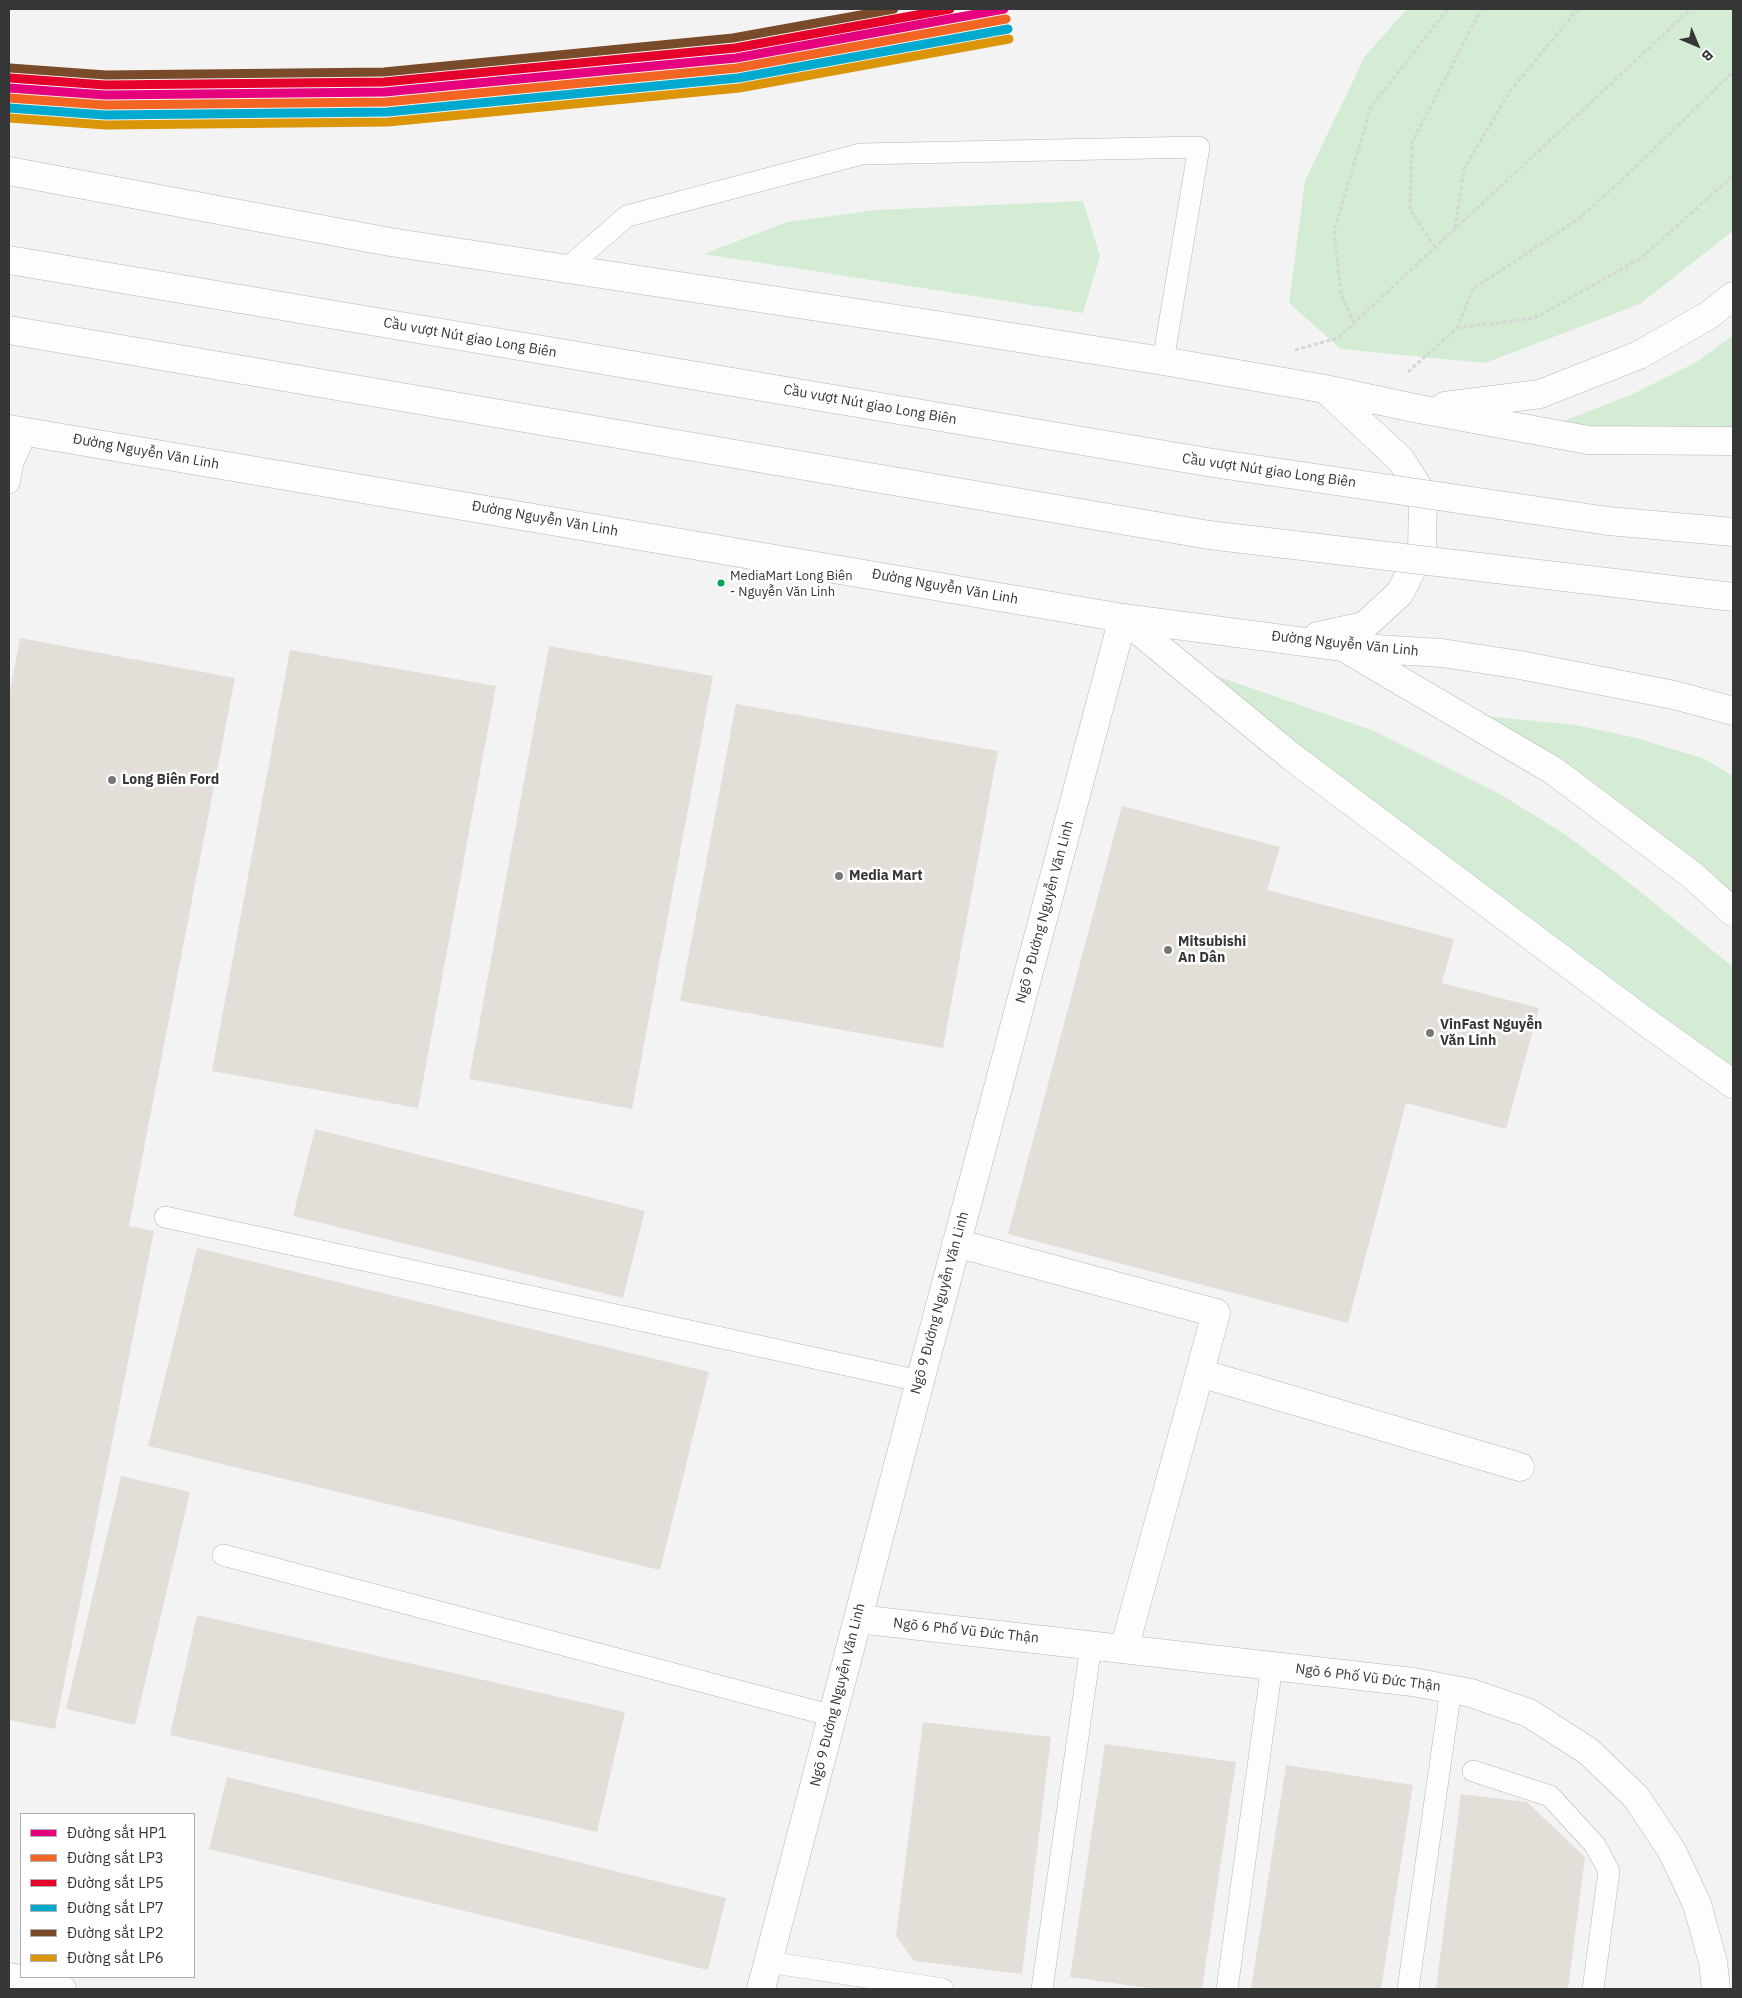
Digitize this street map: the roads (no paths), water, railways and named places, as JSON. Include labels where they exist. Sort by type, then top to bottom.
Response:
[{"type":"main road","points":[[9,171],[390,242],[1163,361],[1325,389],[1419,409],[1588,440],[1733,441]]},
{"type":"main road","name":"Cầu vượt Nút giao Long Biên","points":[[9,260],[1212,463],[1608,521],[1733,532]]},
{"type":"main road","points":[[1419,409],[1540,394],[1639,355],[1709,315],[1733,296]]},
{"type":"main road","points":[[9,330],[1209,535],[1733,597]]},
{"type":"main road","points":[[1297,641],[1364,626],[1400,593],[1422,549],[1423,495],[1402,460],[1325,389]]},
{"type":"main road","name":"Đường Nguyễn Văn Linh","points":[[18,430],[1124,618],[1343,647],[1442,653],[1520,665],[1674,695],[1733,710]]},
{"type":"main road","points":[[1124,618],[1292,757],[1642,1019],[1733,1084]]},
{"type":"main road","name":"Ngõ 9 Đường Nguyễn Văn Linh","points":[[761,1989],[956,1243],[1124,618]]},
{"type":"main road","points":[[1343,647],[1554,771],[1692,875],[1733,912]]},
{"type":"main road","points":[[956,1243],[1216,1313],[1124,1649]]},
{"type":"main road","points":[[1200,1373],[1520,1467]]},
{"type":"main road","name":"Ngõ 6 Phố Vũ Đức Thận","points":[[858,1619],[1413,1682],[1471,1693],[1529,1713],[1588,1751],[1636,1797],[1672,1851],[1697,1904],[1713,1962],[1716,1989]]},
{"type":"main road","points":[[9,1977],[62,1989]]},
{"type":"lane","points":[[566,269],[627,216],[861,154],[1199,147],[1163,361]]},
{"type":"lane","points":[[9,483],[18,430]]},
{"type":"lane","points":[[165,1217],[920,1381]]},
{"type":"lane","points":[[223,1555],[833,1716]]},
{"type":"lane","points":[[1042,1989],[1091,1645]]},
{"type":"lane","points":[[1227,1989],[1272,1666]]},
{"type":"lane","points":[[1408,1989],[1451,1689]]},
{"type":"lane","points":[[1473,1770],[1550,1796],[1595,1845],[1609,1871],[1593,1989]]},
{"type":"lane","points":[[768,1962],[943,1989]]},
{"type":"rail line","name":"LP2","points":[[10,68],[106,75],[384,72],[733,38],[894,9]]},
{"type":"rail line","name":"LP5","points":[[10,78],[105,85],[384,82],[735,48],[950,9]]},
{"type":"rail line","name":"HP1","points":[[9,88],[105,95],[385,92],[736,58],[1004,9]]},
{"type":"rail line","name":"LP3","points":[[9,98],[105,105],[386,102],[737,68],[1006,19]]},
{"type":"rail line","name":"LP7","points":[[9,108],[105,115],[387,112],[738,78],[1008,29]]},
{"type":"rail line","name":"LP6","points":[[9,118],[105,125],[388,122],[739,88],[1009,39]]},
{"type":"place","name":"MediaMart Long Biên - Nguyễn Văn Linh","points":[[721,583]]},
{"type":"place","name":"Long Biên Ford","points":[[112,780]]},
{"type":"place","name":"Media Mart","points":[[839,876]]},
{"type":"place","name":"Mitsubishi An Dân","points":[[1168,950]]},
{"type":"place","name":"VinFast Nguyễn Văn Linh","points":[[1430,1033]]}]
